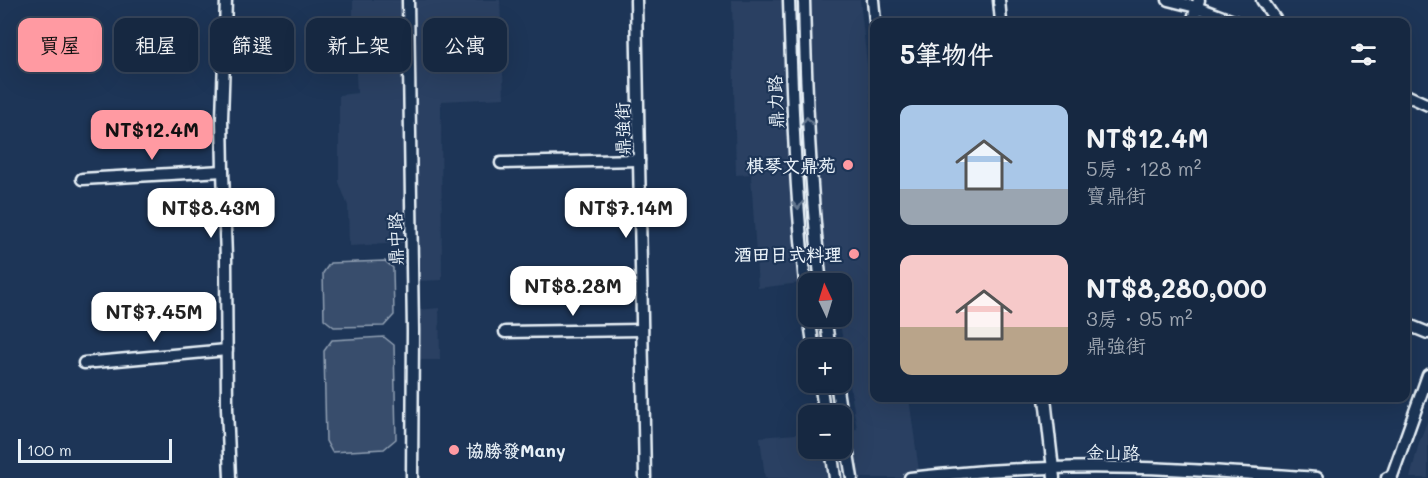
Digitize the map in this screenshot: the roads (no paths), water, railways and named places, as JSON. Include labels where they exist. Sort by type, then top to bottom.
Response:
[{"type":"street","points":[[226,0],[222,118],[230,478]]},
{"type":"street","name":"鼎中路","points":[[408,0],[413,331],[412,478]]},
{"type":"street","name":"鼎強街","points":[[636,0],[645,478]]},
{"type":"street","name":"鼎力路","points":[[789,0],[794,156],[804,273]]},
{"type":"street","name":"鼎力路","points":[[804,0],[809,155],[820,273]]},
{"type":"street","points":[[873,0],[875,18]]},
{"type":"street","points":[[999,0],[1001,18]]},
{"type":"street","points":[[1168,0],[1198,4],[1228,18]]},
{"type":"street","points":[[1262,0],[1274,18]]},
{"type":"street","points":[[1410,97],[1428,105]]},
{"type":"street","points":[[501,163],[639,160]]},
{"type":"street","points":[[82,179],[223,171]]},
{"type":"street","points":[[1410,326],[1428,333]]},
{"type":"street","points":[[505,332],[642,330]]},
{"type":"street","points":[[84,363],[227,350]]},
{"type":"street","points":[[1387,478],[1392,476],[1428,375]]},
{"type":"street","points":[[1045,402],[1054,473]]},
{"type":"street","points":[[833,459],[836,478]]},
{"type":"street","points":[[849,459],[852,478]]},
{"type":"street","name":"金山路","points":[[915,478],[974,471],[1054,473],[1139,469],[1317,478]]},
{"type":"place","name":"棋琴文鼎苑","points":[[848,165]]},
{"type":"place","name":"酒田日式料理","points":[[854,254]]},
{"type":"place","name":"協勝發Many","points":[[454,450]]}]
